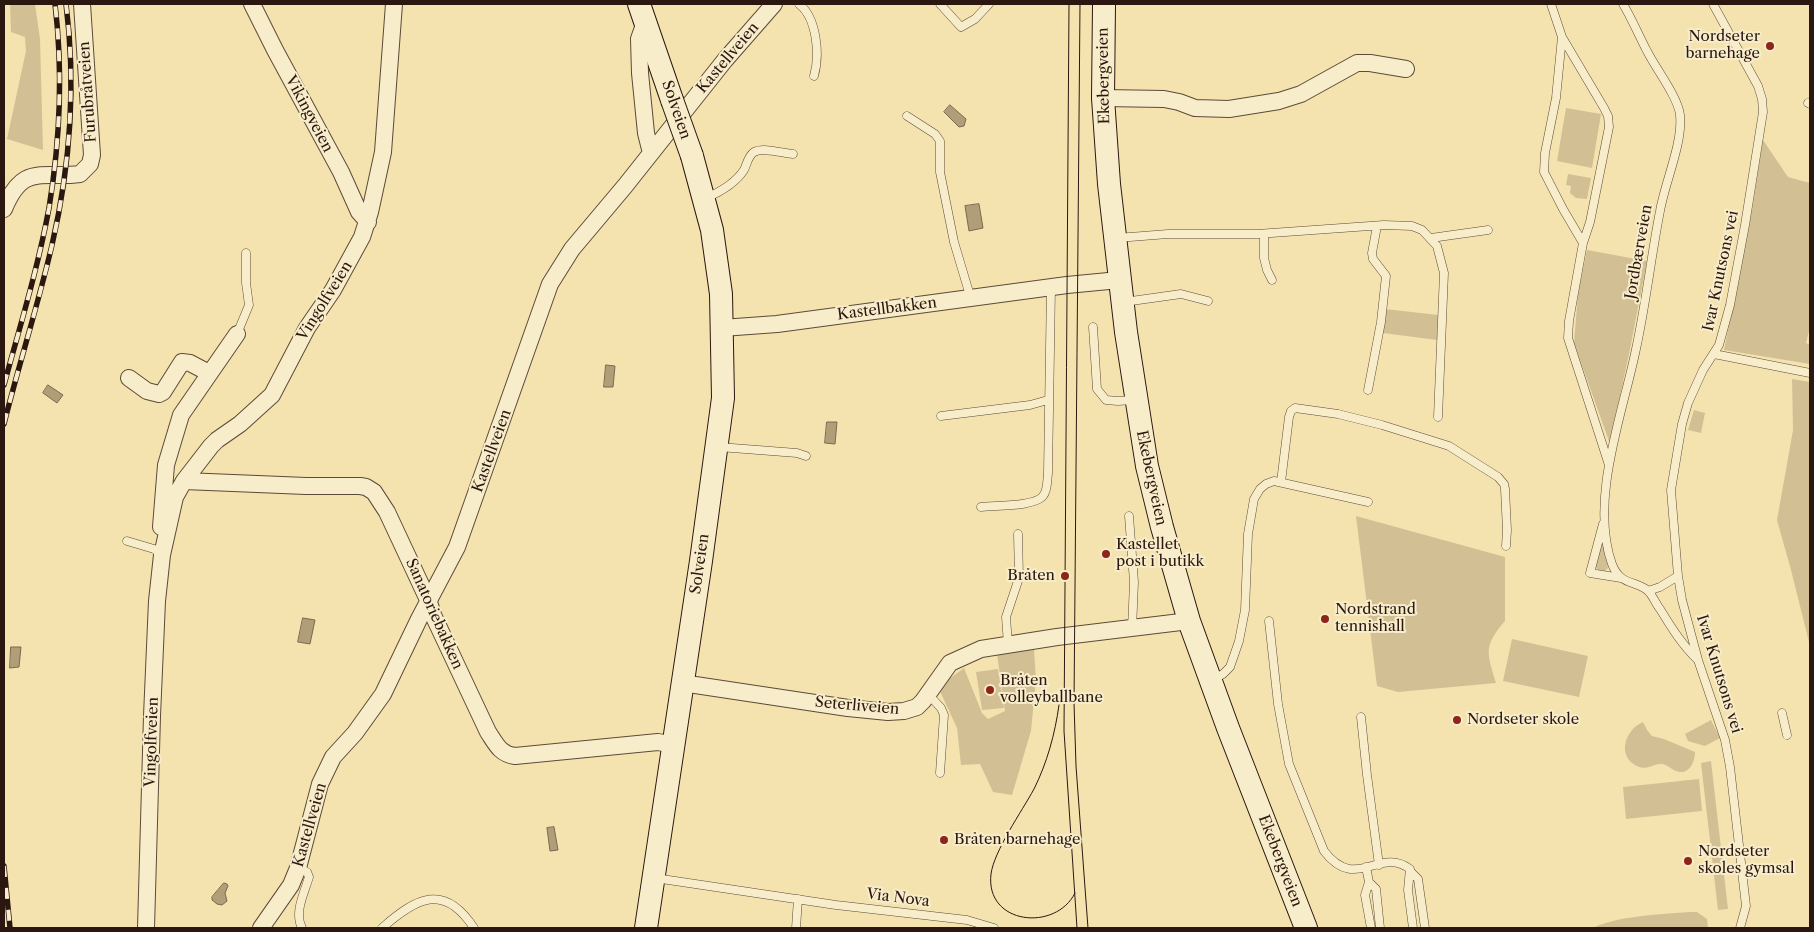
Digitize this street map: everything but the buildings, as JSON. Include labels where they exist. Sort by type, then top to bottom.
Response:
[{"type":"main road","name":"Ekebergveien","points":[[1104,4],[1103,98],[1107,165],[1119,280],[1136,400],[1156,505],[1189,621],[1306,928]]},
{"type":"main road","name":"Solveien","points":[[642,13],[692,156],[712,230],[722,328],[723,398],[682,682],[675,745],[646,928]]},
{"type":"street","name":"Furubråtveien","points":[[4,209],[14,189],[32,176],[48,174],[83,178],[90,164],[92,155],[82,4]]},
{"type":"street","name":"Vikingveien","points":[[252,4],[341,172],[359,212],[368,222]]},
{"type":"street","name":"Vingolfveien","points":[[146,928],[153,688],[158,600],[162,555],[175,497],[184,481],[217,440],[240,424],[272,395],[307,328],[351,259],[368,222],[383,152],[394,4]]},
{"type":"street","name":"Kastellveien","points":[[261,928],[291,884],[298,868],[320,784],[333,757],[355,733],[383,694],[419,619],[457,547],[550,284],[572,249],[625,186],[725,60],[774,4]]},
{"type":"street","name":"Solveien","points":[[642,13],[639,40],[640,73],[646,133],[651,153]]},
{"type":"street","points":[[1103,98],[1164,99],[1195,108],[1229,109],[1279,101],[1301,94],[1357,63],[1370,63],[1406,69]]},
{"type":"street","name":"Kastellbakken","points":[[722,328],[777,324],[1051,287],[1119,280]]},
{"type":"street","points":[[162,555],[160,534],[163,490],[166,465],[174,434],[181,416],[237,334]]},
{"type":"street","points":[[129,378],[147,391],[159,394],[163,392],[182,362],[190,363],[209,373]]},
{"type":"street","name":"Sanatoriebakken","points":[[184,481],[366,487],[374,492],[387,512],[488,732],[498,748],[506,755],[524,756],[658,742],[675,745]]},
{"type":"street","name":"Seterliveien","points":[[682,682],[728,691],[888,712],[904,712],[917,707],[923,702],[950,664],[981,649],[1189,621]]},
{"type":"lane","points":[[799,4],[805,8],[813,26],[817,61],[814,76]]},
{"type":"lane","points":[[940,4],[961,27],[975,19],[989,4]]},
{"type":"lane","points":[[1550,4],[1562,37],[1604,108],[1609,123],[1609,131],[1590,222],[1583,243],[1569,321],[1568,338],[1609,466]]},
{"type":"lane","name":"Jordbærveien","points":[[1605,517],[1604,509],[1609,466],[1636,349],[1660,212],[1680,124],[1680,114],[1676,102],[1647,52],[1623,4]]},
{"type":"lane","name":"Ivar Knutsons vei","points":[[1713,4],[1758,86],[1763,112],[1730,305],[1719,346],[1703,370],[1688,403],[1682,424],[1670,490],[1678,576],[1688,625],[1725,740],[1730,767],[1746,906],[1740,928]]},
{"type":"lane","points":[[1562,37],[1556,98],[1545,153],[1544,172],[1563,210],[1583,243]]},
{"type":"lane","points":[[906,116],[935,134],[940,141],[940,172],[954,242],[971,299]]},
{"type":"lane","points":[[704,199],[724,189],[743,171],[751,154],[754,152],[760,150],[793,154]]},
{"type":"lane","points":[[1115,238],[1168,234],[1264,234],[1376,226],[1412,226],[1422,230],[1437,246],[1444,273],[1438,417]]},
{"type":"lane","points":[[1368,390],[1381,322],[1386,276],[1372,253],[1376,226]]},
{"type":"lane","points":[[1431,238],[1488,230]]},
{"type":"lane","points":[[1264,234],[1264,258],[1272,280]]},
{"type":"lane","points":[[237,334],[249,305],[246,283],[246,252]]},
{"type":"lane","points":[[981,507],[1029,502],[1045,495],[1048,473],[1051,287]]},
{"type":"lane","points":[[1122,302],[1181,294],[1208,301]]},
{"type":"lane","points":[[1093,326],[1097,389],[1106,400],[1136,400]]},
{"type":"lane","points":[[1714,354],[1810,373]]},
{"type":"lane","points":[[941,416],[1030,405],[1048,400]]},
{"type":"lane","points":[[1281,482],[1289,417],[1291,411],[1295,408],[1317,410],[1382,425],[1449,446],[1498,477],[1504,484],[1505,489],[1506,546]]},
{"type":"lane","points":[[717,447],[797,453],[806,456]]},
{"type":"lane","points":[[1211,681],[1230,668],[1239,641],[1245,610],[1248,534],[1254,499],[1260,489],[1274,481],[1368,502]]},
{"type":"lane","points":[[1129,516],[1134,582],[1132,629]]},
{"type":"lane","points":[[1605,517],[1590,573],[1621,578],[1648,591],[1686,649],[1698,660]]},
{"type":"lane","points":[[1605,517],[1606,542],[1613,566],[1621,578]]},
{"type":"lane","points":[[1008,644],[1006,617],[1019,578],[1018,534]]},
{"type":"lane","points":[[127,541],[154,549],[162,555]]},
{"type":"lane","points":[[1648,591],[1660,587],[1678,576]]},
{"type":"lane","points":[[1268,621],[1278,704],[1289,764],[1324,850],[1332,861],[1347,870],[1366,868],[1388,862],[1400,863],[1407,867],[1418,879],[1425,928]]},
{"type":"lane","points":[[928,694],[941,708],[944,715],[940,773]]},
{"type":"lane","points":[[1782,713],[1787,735]]},
{"type":"lane","points":[[1361,717],[1366,775],[1378,865]]},
{"type":"lane","points":[[298,868],[307,872],[309,877],[299,908],[298,918],[302,928]]},
{"type":"lane","points":[[1366,868],[1369,882],[1365,895],[1371,928]]},
{"type":"lane","points":[[1410,871],[1408,884],[1413,928]]},
{"type":"lane","name":"Via Nova","points":[[654,878],[798,899],[967,920],[994,928]]},
{"type":"lane","points":[[1369,882],[1376,889],[1380,928]]},
{"type":"lane","points":[[796,928],[798,899]]},
{"type":"lane","points":[[382,928],[409,906],[422,900],[449,902],[466,916],[474,928]]},
{"type":"shaded area","points":[[10,4],[35,4],[40,39],[43,150],[7,139],[26,51],[25,37],[11,32]]},
{"type":"shaded area","points":[[950,105],[966,119],[964,126],[959,127],[944,112]]},
{"type":"shaded area","points":[[1566,108],[1601,114],[1592,168],[1557,161]]},
{"type":"shaded area","points":[[1763,140],[1788,177],[1810,183],[1810,327],[1806,343],[1810,345],[1810,364],[1724,350],[1753,205]]},
{"type":"shaded area","points":[[1568,174],[1591,178],[1587,199],[1576,198],[1570,193],[1571,186],[1566,185]]},
{"type":"shaded area","points":[[979,204],[983,228],[969,231],[965,206]]},
{"type":"shaded area","points":[[1587,250],[1647,261],[1610,444],[1574,343],[1578,294]]},
{"type":"shaded area","points":[[1385,309],[1438,315],[1437,340],[1383,333]]},
{"type":"shaded area","points":[[606,365],[615,366],[613,387],[604,387]]},
{"type":"shaded area","points":[[1792,379],[1810,382],[1810,646],[1777,520],[1793,430]]},
{"type":"shaded area","points":[[48,385],[63,395],[57,403],[43,393]]},
{"type":"shaded area","points":[[1694,410],[1705,413],[1701,433],[1688,430]]},
{"type":"shaded area","points":[[827,422],[837,422],[835,444],[825,443]]},
{"type":"shaded area","points":[[1356,516],[1505,557],[1505,621],[1493,637],[1489,650],[1496,683],[1398,692],[1377,686]]},
{"type":"shaded area","points":[[1604,546],[1608,568],[1605,571],[1598,570],[1596,567],[1600,547]]},
{"type":"shaded area","points":[[303,618],[315,620],[310,644],[298,642]]},
{"type":"shaded area","points":[[1512,639],[1588,656],[1579,697],[1503,681]]},
{"type":"shaded area","points":[[11,647],[21,647],[19,667],[10,668]]},
{"type":"shaded area","points":[[1034,649],[1036,680],[1031,731],[1012,795],[993,792],[980,764],[961,765],[957,728],[938,687],[964,668],[982,713],[988,719],[1005,711],[997,654]]},
{"type":"shaded area","name":"Bråten volleyballbane","points":[[998,669],[1004,708],[982,710],[976,672]]},
{"type":"shaded area","points":[[1711,720],[1720,738],[1705,746],[1688,741],[1685,734]]},
{"type":"shaded area","points":[[1643,722],[1652,736],[1695,752],[1694,760],[1688,770],[1684,772],[1676,771],[1662,764],[1642,768],[1632,763],[1627,757],[1625,744],[1631,731]]},
{"type":"shaded area","points":[[1711,761],[1728,909],[1718,910],[1701,763]]},
{"type":"shaded area","points":[[1699,779],[1702,811],[1626,819],[1623,787]]},
{"type":"shaded area","points":[[554,827],[558,850],[550,851],[547,828]]},
{"type":"shaded area","points":[[224,883],[228,886],[225,893],[227,901],[222,905],[217,904],[212,900],[212,897]]},
{"type":"shaded area","points":[[1697,912],[1707,919],[1708,928],[1593,928],[1627,918]]},
{"type":"tram line","points":[[1069,4],[1064,731],[1077,928]]},
{"type":"tram line","points":[[1080,4],[1074,703],[1076,766],[1088,928]]},
{"type":"tram line","points":[[1059,705],[1053,737],[1043,769],[1034,789],[997,854],[993,865],[991,874],[992,891],[999,904],[1010,913],[1038,918],[1053,914],[1066,905],[1075,893]]},
{"type":"railway","points":[[4,385],[40,253],[53,183],[58,132],[60,80],[55,4]]},
{"type":"railway","points":[[4,424],[47,267],[63,186],[70,125],[71,94],[71,64],[66,4]]},
{"type":"railway","points":[[4,866],[10,928]]},
{"type":"place","name":"Nordseter barnehage","points":[[1770,46]]},
{"type":"place","name":"Kastellet post i butikk","points":[[1106,554]]},
{"type":"place","name":"Bråten","points":[[1065,576]]},
{"type":"place","name":"Nordstrand tennishall","points":[[1325,619]]},
{"type":"place","name":"Bråten volleyballbane","points":[[990,690]]},
{"type":"place","name":"Nordseter skole","points":[[1457,720]]},
{"type":"place","name":"Bråten barnehage","points":[[944,840]]},
{"type":"place","name":"Nordseter skoles gymsal","points":[[1688,861]]}]
